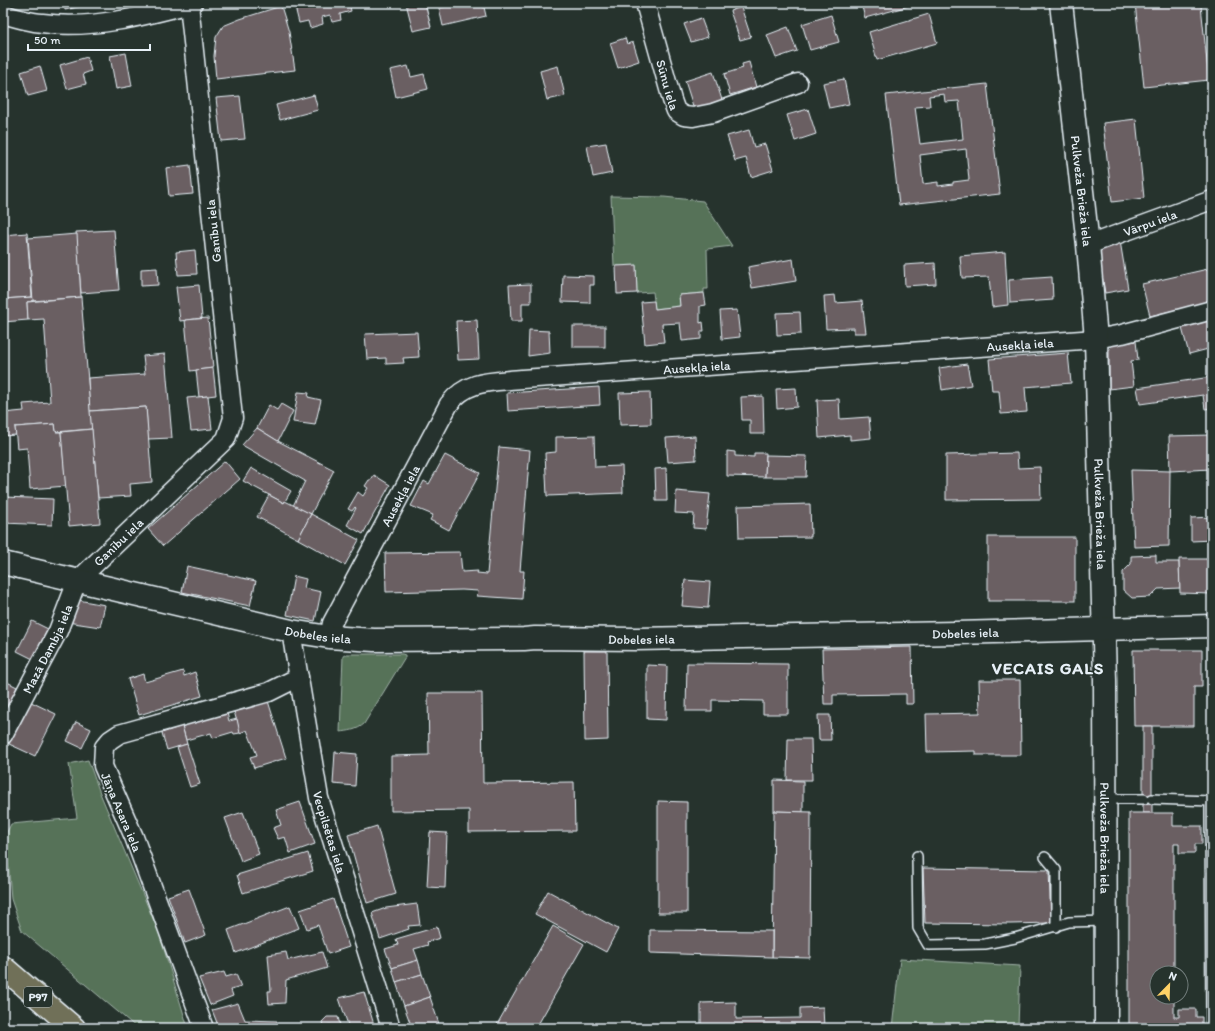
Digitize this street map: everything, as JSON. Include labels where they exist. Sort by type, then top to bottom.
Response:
[{"type":"main road","name":"P97","points":[[3,967],[74,1028]]},
{"type":"street","name":"Sūnu iela","points":[[645,3],[672,100],[676,110],[684,116],[693,117],[713,113],[798,83]]},
{"type":"street","name":"Pulkveža Brieža iela","points":[[1061,3],[1088,245],[1096,339],[1104,629],[1106,1028]]},
{"type":"street","name":"Ganību iela","points":[[3,14],[42,23],[96,24],[191,4],[233,418],[226,439],[77,581]]},
{"type":"street","name":"Vārpu iela","points":[[1088,245],[1212,200]]},
{"type":"street","name":"Ausekļa iela","points":[[328,637],[332,623],[449,404],[456,395],[469,386],[522,379],[1096,339],[1122,334],[1212,310]]},
{"type":"street","name":"Dobeles iela","points":[[3,563],[291,631],[328,637],[374,640],[535,638],[636,639],[956,633],[1104,629],[1122,627],[1212,626]]},
{"type":"street","name":"Mazā Dambja iela","points":[[3,735],[58,631],[77,581]]},
{"type":"street","name":"Vecpilsētas iela","points":[[291,631],[319,798],[391,1028]]},
{"type":"street","name":"Jāņa Asara iela","points":[[204,1028],[134,837],[103,766],[104,747],[110,740],[119,734],[269,692],[299,677]]},
{"type":"lane","points":[[1106,799],[1211,800],[1212,942],[1210,1027],[1212,1027]]},
{"type":"lane","points":[[917,856],[918,928],[928,945],[985,944],[1015,938],[1069,922],[1106,921]]},
{"type":"lane","points":[[1045,857],[1056,870],[1056,927]]},
{"type":"green space","points":[[611,196],[664,197],[703,201],[732,246],[707,249],[708,289],[704,289],[704,293],[679,295],[680,306],[655,309],[653,292],[637,293],[636,266],[614,266]]},
{"type":"green space","points":[[347,654],[402,654],[405,655],[405,657],[364,724],[350,731],[340,732],[343,656]]},
{"type":"green space","points":[[88,760],[100,793],[159,933],[188,1028],[137,1028],[22,931],[11,899],[6,834],[11,824],[77,818],[69,764]]},
{"type":"green space","points":[[900,959],[1020,966],[1018,1028],[892,1028]]},
{"type":"building","points":[[64,3],[90,3],[90,4],[65,10]]},
{"type":"building","points":[[294,3],[349,3],[351,11],[340,14],[341,20],[332,22],[330,15],[322,17],[323,24],[310,28],[308,21],[299,23]]},
{"type":"building","points":[[406,3],[425,3],[431,27],[413,31]]},
{"type":"building","points":[[452,3],[483,3],[486,16],[443,26],[439,8],[452,5]]},
{"type":"building","points":[[861,3],[920,3],[865,18]]},
{"type":"building","points":[[1135,3],[1212,3],[1212,5],[1201,6],[1209,80],[1144,87]]},
{"type":"building","points":[[281,6],[289,32],[295,70],[216,79],[214,56],[216,37],[223,26]]},
{"type":"building","points":[[741,7],[751,37],[740,40],[730,11]]},
{"type":"building","points":[[929,14],[937,43],[877,60],[869,32]]},
{"type":"building","points":[[831,15],[839,42],[810,50],[802,24]]},
{"type":"building","points":[[701,18],[708,37],[691,42],[684,24]]},
{"type":"building","points":[[788,27],[797,51],[776,58],[767,35]]},
{"type":"building","points":[[625,38],[627,44],[633,42],[639,61],[618,68],[610,43]]},
{"type":"building","points":[[126,53],[132,86],[116,89],[110,56]]},
{"type":"building","points":[[87,57],[91,71],[83,74],[86,84],[67,89],[60,65]]},
{"type":"building","points":[[749,62],[756,87],[730,95],[724,74],[743,68],[742,64]]},
{"type":"building","points":[[40,66],[47,91],[28,96],[21,72]]},
{"type":"building","points":[[408,66],[411,77],[424,74],[428,89],[396,97],[390,70]]},
{"type":"building","points":[[558,66],[565,96],[547,100],[540,71]]},
{"type":"building","points":[[713,72],[722,100],[694,109],[685,81]]},
{"type":"building","points":[[844,79],[849,104],[829,108],[823,83]]},
{"type":"building","points":[[987,84],[1000,194],[899,205],[886,95]],"holes":[[[944,94],[945,102],[959,101],[963,139],[920,144],[915,107],[930,106],[929,96]],[[966,149],[969,180],[938,186],[938,182],[923,184],[920,155]]]},
{"type":"building","points":[[314,95],[318,110],[280,120],[276,105]]},
{"type":"building","points":[[240,96],[245,139],[221,141],[216,98]]},
{"type":"building","points":[[808,109],[816,134],[795,141],[787,115]]},
{"type":"building","points":[[1136,119],[1144,198],[1112,202],[1103,123]]},
{"type":"building","points":[[749,130],[754,147],[765,144],[773,170],[751,177],[746,158],[735,161],[727,136]]},
{"type":"building","points":[[606,143],[612,173],[593,177],[587,146]]},
{"type":"building","points":[[190,165],[193,194],[169,196],[166,168]]},
{"type":"building","points":[[114,230],[119,290],[81,293],[76,232]]},
{"type":"building","points":[[27,233],[32,297],[3,299],[3,235]]},
{"type":"building","points":[[77,234],[81,297],[33,301],[28,238]]},
{"type":"building","points":[[1120,241],[1128,289],[1105,293],[1097,245]]},
{"type":"building","points":[[195,250],[197,274],[178,275],[176,252]]},
{"type":"building","points":[[1005,252],[1008,305],[992,307],[989,277],[962,278],[960,256]]},
{"type":"building","points":[[793,259],[796,281],[752,288],[748,267]]},
{"type":"building","points":[[935,263],[936,284],[905,286],[904,265]]},
{"type":"building","points":[[636,265],[637,293],[617,294],[616,266]]},
{"type":"building","points":[[157,268],[158,285],[141,286],[141,269]]},
{"type":"building","points":[[1212,268],[1212,301],[1150,316],[1142,284]]},
{"type":"building","points":[[563,275],[594,276],[594,285],[590,285],[590,303],[562,302]]},
{"type":"building","points":[[1052,277],[1053,300],[1010,303],[1009,280]]},
{"type":"building","points":[[531,284],[531,303],[522,303],[522,321],[511,321],[509,285]]},
{"type":"building","points":[[199,285],[202,318],[180,321],[176,287]]},
{"type":"building","points":[[704,293],[706,305],[700,306],[700,323],[703,322],[704,331],[701,331],[701,339],[682,341],[680,323],[662,324],[664,342],[645,344],[641,302],[654,301],[655,309],[680,306],[679,295]]},
{"type":"building","points":[[835,295],[836,303],[862,301],[866,333],[854,333],[854,328],[826,329],[824,296]]},
{"type":"building","points":[[32,297],[33,301],[27,302],[28,320],[3,322],[3,299]]},
{"type":"building","points":[[81,297],[92,429],[56,432],[55,424],[15,427],[16,435],[3,436],[3,413],[24,411],[23,404],[50,402],[44,319],[28,320],[27,302]]},
{"type":"building","points":[[737,310],[740,337],[722,339],[720,311]]},
{"type":"building","points":[[800,312],[801,334],[777,335],[776,313]]},
{"type":"building","points":[[208,318],[213,368],[190,371],[185,320]]},
{"type":"building","points":[[477,320],[479,359],[458,360],[456,321]]},
{"type":"building","points":[[1212,320],[1212,348],[1189,354],[1182,328]]},
{"type":"building","points":[[573,326],[605,326],[605,347],[573,347]]},
{"type":"building","points":[[529,330],[549,331],[550,353],[528,356]]},
{"type":"building","points":[[417,332],[419,357],[403,358],[404,363],[386,364],[386,358],[367,359],[365,334]]},
{"type":"building","points":[[1136,341],[1138,360],[1131,361],[1134,386],[1109,389],[1109,350],[1112,345]]},
{"type":"building","points":[[1068,353],[1071,383],[1025,387],[1027,412],[1001,414],[999,391],[992,391],[989,359]]},
{"type":"building","points":[[165,354],[172,438],[148,439],[146,407],[90,411],[88,378],[145,374],[143,356]]},
{"type":"building","points":[[967,364],[971,385],[942,390],[939,368]]},
{"type":"building","points":[[213,368],[216,395],[199,397],[196,370]]},
{"type":"building","points":[[1211,377],[1212,408],[1205,409],[1203,395],[1140,404],[1137,388]]},
{"type":"building","points":[[599,387],[600,405],[508,411],[507,393]]},
{"type":"building","points":[[796,388],[797,407],[777,409],[776,389]]},
{"type":"building","points":[[298,392],[309,393],[308,397],[321,400],[315,425],[293,422]]},
{"type":"building","points":[[650,392],[651,424],[620,425],[619,393]]},
{"type":"building","points":[[208,396],[212,429],[191,431],[187,398]]},
{"type":"building","points":[[763,396],[764,434],[750,434],[750,420],[742,420],[741,397]]},
{"type":"building","points":[[839,399],[840,419],[869,417],[871,438],[850,440],[850,435],[819,438],[817,400]]},
{"type":"building","points":[[281,404],[293,411],[278,441],[257,428],[269,405],[277,410]]},
{"type":"building","points":[[146,407],[152,482],[130,484],[131,496],[98,498],[90,411]]},
{"type":"building","points":[[55,424],[56,432],[61,432],[66,486],[30,489],[27,448],[17,449],[15,427]]},
{"type":"building","points":[[257,428],[278,441],[334,470],[311,514],[293,506],[305,481],[242,445]]},
{"type":"building","points":[[92,429],[100,523],[69,526],[61,432]]},
{"type":"building","points":[[1212,435],[1212,469],[1170,471],[1169,436]]},
{"type":"building","points":[[594,436],[595,467],[622,466],[623,493],[547,496],[545,453],[556,452],[556,437]]},
{"type":"building","points":[[695,436],[696,460],[668,462],[666,438]]},
{"type":"building","points":[[499,447],[530,450],[520,571],[524,571],[522,599],[477,596],[478,591],[462,590],[386,592],[385,553],[460,552],[462,572],[478,571],[477,573],[487,574]]},
{"type":"building","points":[[727,451],[735,452],[735,456],[754,457],[754,453],[766,453],[765,477],[727,476]]},
{"type":"building","points":[[1017,453],[1018,468],[1040,467],[1041,499],[946,500],[946,455]]},
{"type":"building","points":[[445,455],[480,473],[449,530],[430,520],[433,515],[411,506],[424,481],[429,484]]},
{"type":"building","points":[[766,455],[807,456],[806,477],[765,477]]},
{"type":"building","points":[[225,461],[240,479],[163,546],[148,529]]},
{"type":"building","points":[[251,468],[291,491],[284,503],[243,481]]},
{"type":"building","points":[[666,468],[667,501],[656,501],[655,469]]},
{"type":"building","points":[[1131,470],[1170,471],[1169,546],[1134,547]]},
{"type":"building","points":[[374,475],[390,485],[363,534],[347,525],[356,508],[355,507],[352,511],[348,509],[358,492],[363,496],[368,488],[365,486]]},
{"type":"building","points":[[676,491],[710,494],[706,529],[693,528],[694,514],[675,513]]},
{"type":"building","points":[[269,495],[311,514],[298,539],[257,517]]},
{"type":"building","points":[[4,497],[53,499],[52,525],[3,523]]},
{"type":"building","points":[[810,504],[811,537],[739,538],[738,506]]},
{"type":"building","points":[[311,514],[359,540],[345,565],[298,539]]},
{"type":"building","points":[[1212,517],[1212,540],[1191,541],[1191,518]]},
{"type":"building","points":[[988,537],[1075,537],[1075,601],[988,601]]},
{"type":"building","points":[[1156,555],[1156,562],[1179,562],[1180,588],[1158,589],[1150,597],[1132,598],[1123,590],[1123,572],[1131,564],[1131,556]]},
{"type":"building","points":[[1179,559],[1212,559],[1212,594],[1180,593]]},
{"type":"building","points":[[187,566],[256,581],[250,606],[182,592]]},
{"type":"building","points":[[294,576],[306,579],[304,588],[321,592],[315,621],[287,615]]},
{"type":"building","points":[[685,580],[710,582],[708,608],[682,606]]},
{"type":"building","points":[[78,600],[105,605],[100,627],[67,622]]},
{"type":"building","points":[[32,621],[48,629],[33,659],[17,651]]},
{"type":"building","points":[[912,647],[913,704],[906,704],[906,694],[833,695],[833,704],[824,704],[822,649]]},
{"type":"building","points":[[1133,650],[1202,650],[1202,687],[1194,687],[1194,726],[1134,726]]},
{"type":"building","points":[[584,651],[607,651],[608,740],[585,741]]},
{"type":"building","points":[[687,663],[788,664],[788,714],[763,714],[763,701],[712,700],[712,711],[686,711]]},
{"type":"building","points":[[647,665],[667,666],[666,720],[647,719]]},
{"type":"building","points":[[183,671],[184,676],[195,672],[202,696],[139,715],[128,679],[143,674],[145,682]]},
{"type":"building","points":[[3,680],[17,687],[3,716]]},
{"type":"building","points":[[979,680],[1020,680],[1021,755],[976,755],[976,751],[927,752],[926,714],[980,713]]},
{"type":"building","points":[[428,693],[482,693],[483,783],[574,782],[575,831],[469,832],[469,810],[391,811],[391,756],[429,755]]},
{"type":"building","points":[[29,701],[56,714],[35,756],[9,744]]},
{"type":"building","points":[[268,701],[286,758],[254,768],[250,757],[257,755],[247,730],[240,733],[234,711]]},
{"type":"building","points":[[227,713],[229,721],[237,719],[240,733],[234,734],[233,732],[213,738],[211,733],[186,740],[182,726]]},
{"type":"building","points":[[818,715],[830,715],[831,740],[819,740]]},
{"type":"building","points":[[76,722],[91,729],[82,748],[67,741]]},
{"type":"building","points":[[182,726],[187,744],[167,750],[162,733]]},
{"type":"building","points":[[1143,726],[1152,726],[1152,813],[1143,813]]},
{"type":"building","points":[[788,739],[811,739],[812,780],[787,780]]},
{"type":"building","points":[[187,744],[200,784],[190,787],[177,747]]},
{"type":"building","points":[[335,752],[357,754],[355,786],[333,784]]},
{"type":"building","points":[[774,780],[803,781],[803,812],[774,811]]},
{"type":"building","points":[[658,801],[687,802],[687,913],[658,913]]},
{"type":"building","points":[[300,802],[315,844],[290,853],[285,837],[278,839],[273,828],[281,825],[276,810]]},
{"type":"building","points":[[774,811],[811,812],[810,958],[772,957]]},
{"type":"building","points":[[243,812],[259,854],[241,861],[225,818]]},
{"type":"building","points":[[1129,813],[1173,813],[1173,826],[1202,826],[1202,844],[1195,844],[1195,853],[1179,853],[1179,844],[1174,844],[1174,965],[1149,965],[1149,1005],[1174,1005],[1174,1017],[1179,1017],[1179,1009],[1196,1009],[1196,1017],[1202,1017],[1202,1028],[1129,1028]]},
{"type":"building","points":[[377,826],[396,894],[367,903],[348,835]]},
{"type":"building","points":[[430,832],[447,833],[445,888],[427,887]]},
{"type":"building","points":[[308,853],[313,871],[243,893],[237,875]]},
{"type":"building","points":[[923,868],[1049,870],[1051,923],[925,923]]},
{"type":"building","points":[[189,889],[206,935],[185,943],[168,896]]},
{"type":"building","points":[[548,891],[618,929],[606,952],[535,914]]},
{"type":"building","points":[[333,899],[349,947],[328,954],[318,925],[307,929],[300,910]]},
{"type":"building","points":[[417,904],[420,925],[408,926],[409,929],[380,939],[372,913],[386,908]]},
{"type":"building","points":[[290,906],[299,928],[236,953],[228,930]]},
{"type":"building","points":[[553,926],[584,944],[536,1028],[495,1028]]},
{"type":"building","points":[[437,927],[440,938],[427,942],[428,945],[414,949],[418,960],[392,968],[385,949],[398,945],[396,939]]},
{"type":"building","points":[[650,930],[772,931],[772,957],[650,953]]},
{"type":"building","points":[[286,952],[288,960],[322,952],[327,968],[286,980],[285,1003],[269,1004],[268,991],[271,991],[268,955]]},
{"type":"building","points":[[418,960],[422,974],[396,982],[392,968]]},
{"type":"building","points":[[224,972],[226,977],[236,974],[241,987],[231,990],[233,996],[210,1005],[199,978]]},
{"type":"building","points":[[422,974],[430,997],[404,1006],[396,982]]},
{"type":"building","points":[[364,992],[375,1028],[332,1028],[331,1025],[323,1026],[322,1022],[327,1017],[338,1017],[340,1025],[348,1025],[339,998]]},
{"type":"building","points":[[430,997],[439,1024],[432,1028],[412,1028],[404,1006]]},
{"type":"building","points":[[736,1002],[736,1019],[800,1018],[800,1008],[823,1007],[824,1028],[701,1028],[701,1003]]},
{"type":"building","points":[[238,1003],[245,1020],[277,1021],[278,1028],[219,1028],[212,1010]]},
{"type":"building","points":[[439,1024],[462,1028],[432,1028]]},
{"type":"building","points":[[331,1025],[332,1028],[285,1028],[323,1026]]},
{"type":"district","name":"VECAIS GALS","points":[[1048,668]]}]
